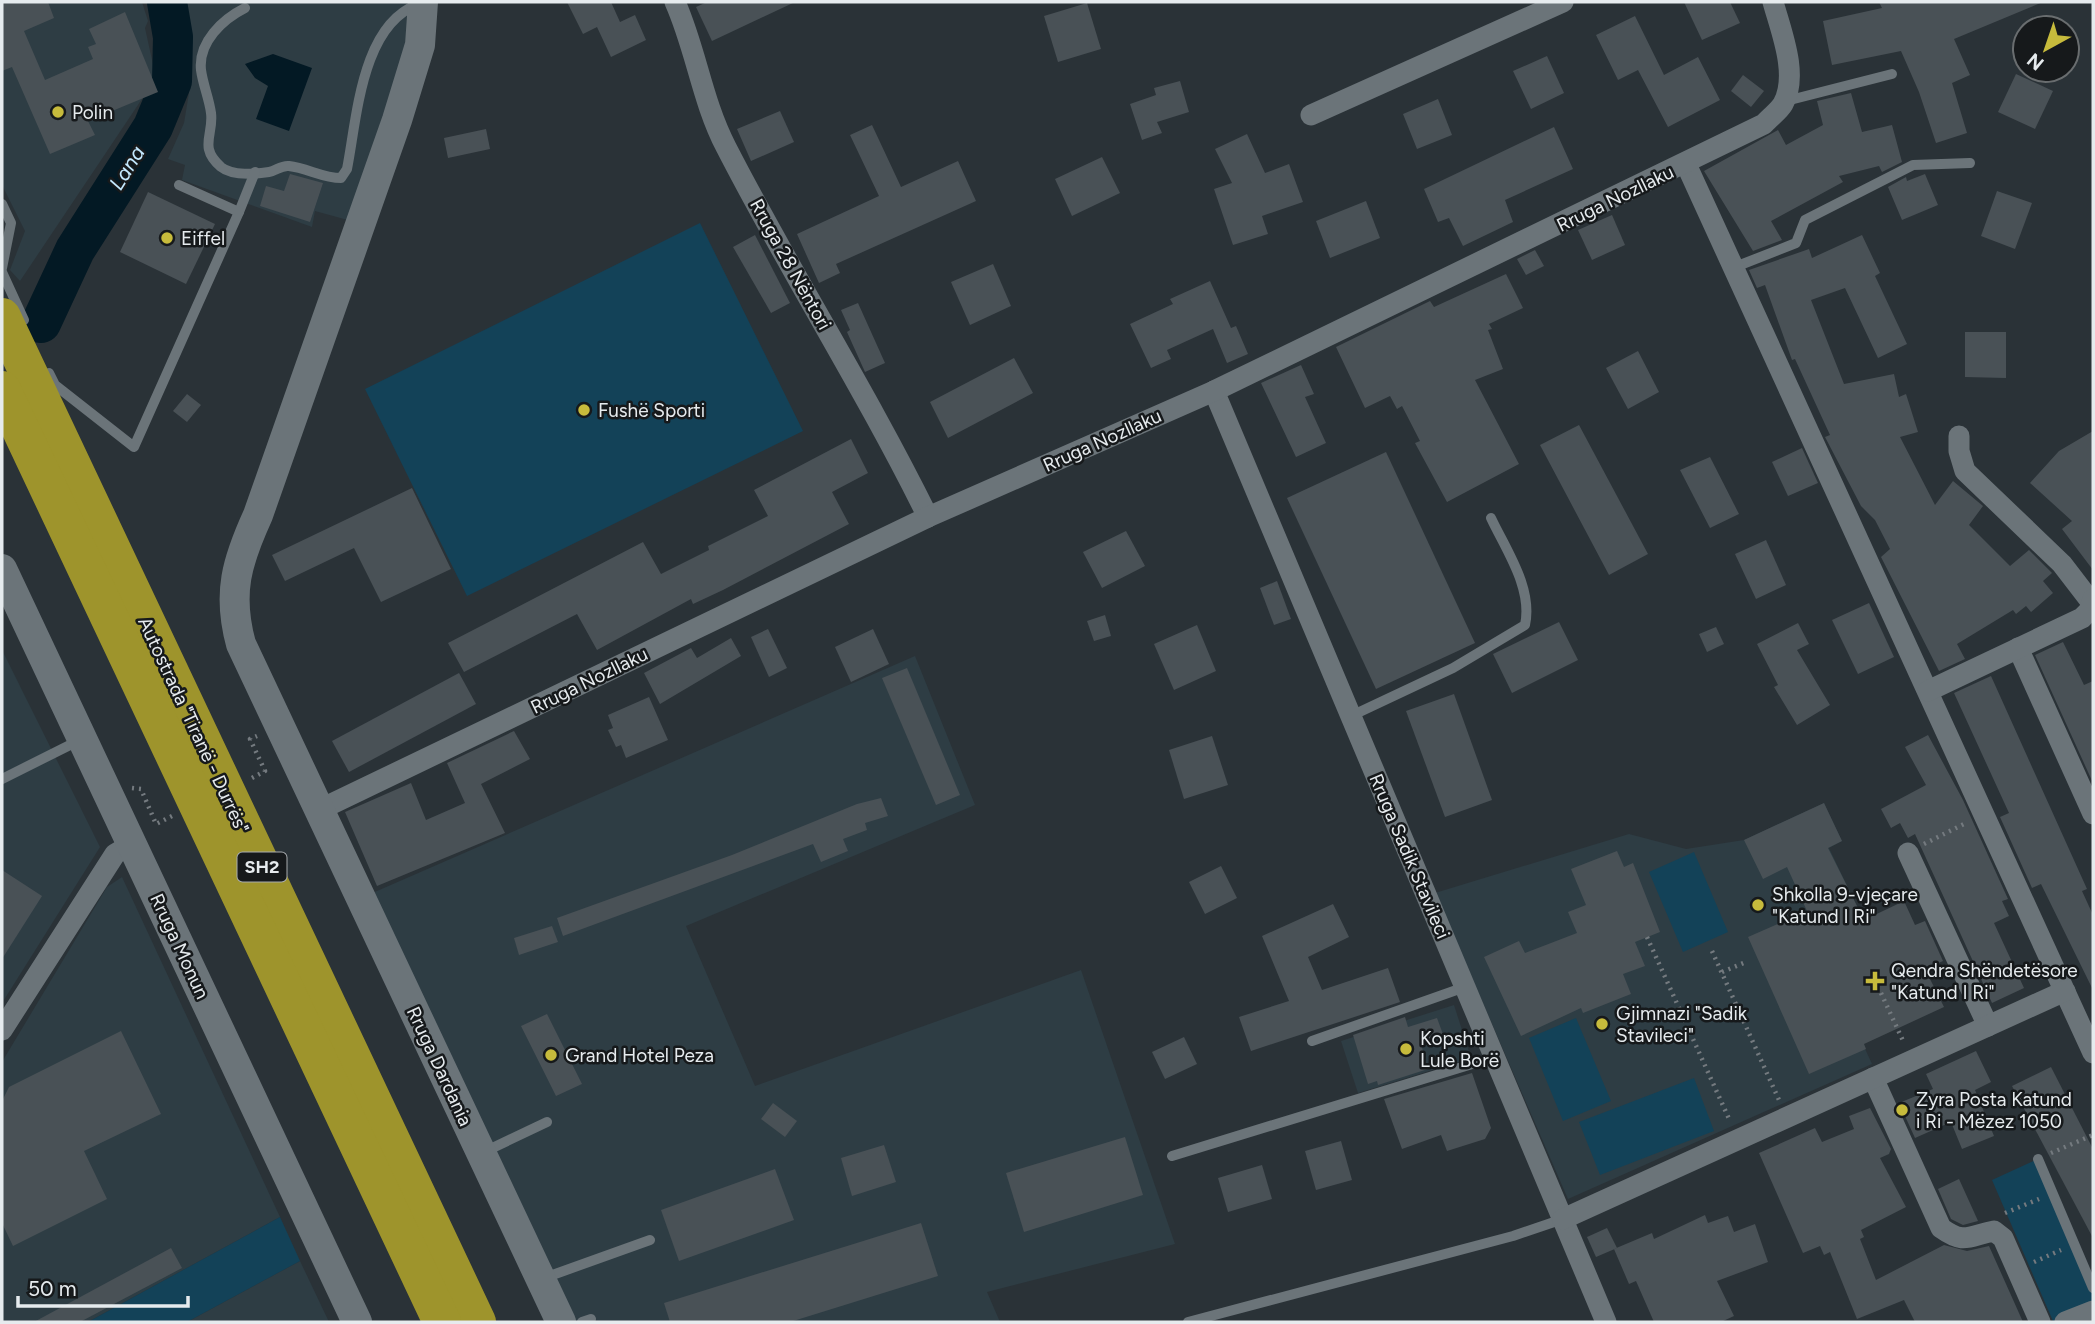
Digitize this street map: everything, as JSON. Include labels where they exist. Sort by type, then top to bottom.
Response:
[{"type":"highway","name":"Autostrada \"Tiranë - Durrës\"","points":[[16,326],[47,412],[477,1322]]},
{"type":"highway","name":"Autostrada \"Tiranë - Durrës\"","points":[[2,390],[442,1322]]},
{"type":"main road","name":"Rruga Dardania","points":[[424,2],[420,45],[397,120],[258,515],[240,557],[233,600],[241,644],[561,1322]]},
{"type":"main road","name":"Rruga Monun","points":[[2,569],[357,1322]]},
{"type":"street","name":"Rruga 28 Nëntori","points":[[675,2],[691,39],[702,90],[725,146],[875,413],[928,517]]},
{"type":"street","points":[[1311,115],[1563,2]]},
{"type":"street","points":[[1773,2],[1787,59],[1789,85],[1785,101]]},
{"type":"street","name":"Rruga Nozllaku","points":[[319,810],[928,517],[1214,391],[1686,163],[1764,124],[1785,101]]},
{"type":"street","points":[[1686,163],[2093,1053]]},
{"type":"street","name":"Rruga Sadik Stavileci","points":[[1214,391],[1606,1322]]},
{"type":"street","points":[[1928,691],[2082,618],[2092,608],[2062,564],[1965,471],[1959,451],[1959,436]]},
{"type":"street","points":[[2018,648],[2093,814]]},
{"type":"street","points":[[2,1030],[116,854],[132,844]]},
{"type":"street","points":[[1908,853],[1988,1026]]},
{"type":"street","points":[[1563,1219],[2065,991]]},
{"type":"street","points":[[1872,1078],[1941,1228],[1956,1239],[1968,1239],[1994,1231],[2003,1238],[2040,1322]]},
{"type":"street","points":[[2065,1322],[2093,1311]]},
{"type":"lane","points":[[245,8],[232,14],[214,32],[205,50],[201,72],[211,113],[206,139],[209,150],[222,168],[237,173],[271,172],[288,166],[329,178],[341,178],[347,169],[371,56],[389,28],[410,8],[424,2]]},
{"type":"lane","points":[[1785,101],[1892,74]]},
{"type":"lane","points":[[1735,267],[1796,243],[1805,219],[1913,165],[1970,163]]},
{"type":"lane","points":[[43,360],[55,385],[134,447],[255,172]]},
{"type":"lane","points":[[179,185],[239,212]]},
{"type":"lane","points":[[2,204],[11,223],[2,270],[16,326]]},
{"type":"lane","points":[[1351,716],[1453,668],[1525,625],[1528,611],[1525,592],[1491,517]]},
{"type":"lane","points":[[2,779],[83,739]]},
{"type":"lane","points":[[1312,1041],[1465,987]]},
{"type":"lane","points":[[1172,1156],[1495,1057]]},
{"type":"lane","points":[[482,1154],[547,1122]]},
{"type":"lane","points":[[2038,1159],[2093,1288]]},
{"type":"lane","points":[[1188,1322],[1513,1236],[1563,1219]]},
{"type":"lane","points":[[541,1280],[650,1240]]},
{"type":"path","points":[[250,739],[265,771]]},
{"type":"path","points":[[141,789],[156,824]]},
{"type":"path","points":[[1908,853],[1984,814]]},
{"type":"path","points":[[1647,937],[1732,1125]]},
{"type":"path","points":[[1712,951],[1781,1104]]},
{"type":"path","points":[[1722,972],[1746,962]]},
{"type":"path","points":[[1881,993],[1906,1047]]},
{"type":"path","points":[[1450,1040],[1464,1035]]},
{"type":"path","points":[[2038,1159],[2093,1135]]},
{"type":"shaded area","points":[[2,2],[142,2],[148,21],[145,28],[156,78],[20,281],[10,270],[25,231],[2,185]]},
{"type":"shaded area","points":[[181,2],[409,2],[412,28],[355,222],[315,211],[312,227],[182,180],[185,165],[168,159],[184,123],[189,93]]},
{"type":"shaded area","points":[[273,54],[312,68],[289,131],[256,119],[268,86],[255,78],[245,64]]},
{"type":"shaded area","name":"Fushë Sporti","points":[[700,223],[803,431],[467,596],[365,389]]},
{"type":"shaded area","points":[[2,650],[100,847],[2,1003]]},
{"type":"shaded area","points":[[915,656],[975,805],[686,926],[755,1086],[1081,970],[1175,1244],[987,1292],[1000,1322],[561,1322],[361,898]]},
{"type":"shaded area","points":[[1824,803],[1842,841],[1829,848],[1883,961],[1850,1016],[1872,1064],[1568,1199],[1435,893],[1629,834],[1686,849],[1744,840]]},
{"type":"shaded area","points":[[1694,852],[1728,932],[1683,952],[1649,872]]},
{"type":"shaded area","points":[[122,877],[280,1217],[88,1322],[2,1322],[2,1062],[107,887]]},
{"type":"shaded area","name":"Kopshti Lule Borë","points":[[1454,1005],[1471,1058],[1358,1093],[1341,1041]]},
{"type":"shaded area","points":[[1576,1018],[1611,1101],[1563,1121],[1529,1038]]},
{"type":"shaded area","points":[[1694,1078],[1714,1131],[1600,1175],[1579,1122]]},
{"type":"shaded area","points":[[2038,1159],[2093,1288],[2093,1304],[2053,1321],[1992,1180]]},
{"type":"shaded area","points":[[280,1217],[300,1261],[187,1322],[88,1322]]},
{"type":"shaded area","points":[[300,1261],[329,1322],[187,1322]]},
{"type":"building","points":[[2,2],[48,2],[54,18],[24,31],[45,80],[93,59],[88,47],[96,44],[89,29],[125,12],[158,92],[88,121],[95,135],[50,154],[12,67],[2,71]]},
{"type":"building","points":[[567,2],[611,2],[620,22],[635,15],[646,40],[611,57],[597,27],[583,34]]},
{"type":"building","points":[[707,2],[795,2],[712,41],[696,7]]},
{"type":"building","points":[[1684,2],[1730,2],[1740,23],[1702,40]]},
{"type":"building","points":[[1879,2],[2043,2],[1954,39],[1970,75],[1952,83],[1967,133],[1936,143],[1919,92],[1901,51],[1832,65],[1823,21],[1882,8]]},
{"type":"building","points":[[1087,3],[1101,49],[1058,62],[1044,16]]},
{"type":"building","points":[[1635,16],[1664,75],[1698,57],[1720,100],[1668,127],[1638,70],[1618,80],[1596,35]]},
{"type":"building","points":[[1547,56],[1564,93],[1531,109],[1513,71]]},
{"type":"building","points":[[1743,75],[1764,91],[1751,107],[1731,91]]},
{"type":"building","points":[[1180,81],[1189,112],[1157,122],[1162,133],[1142,140],[1130,104],[1156,95],[1154,88]]},
{"type":"building","points":[[2011,84],[2038,84],[2053,91],[2035,129],[1998,112]]},
{"type":"building","points":[[1851,93],[1862,132],[1892,125],[1902,162],[1882,172],[1879,166],[1839,176],[1843,182],[1771,221],[1782,240],[1753,251],[1704,171],[1778,130],[1786,145],[1823,125],[1817,101]]},
{"type":"building","points":[[1438,99],[1452,135],[1417,149],[1403,114]]},
{"type":"building","points":[[780,111],[794,142],[751,161],[737,129]]},
{"type":"building","points":[[872,125],[901,187],[958,161],[976,201],[836,264],[840,273],[819,283],[797,234],[879,196],[850,135]]},
{"type":"building","points":[[1554,127],[1573,169],[1505,200],[1513,222],[1463,246],[1449,218],[1438,222],[1424,189]]},
{"type":"building","points":[[486,129],[490,149],[448,158],[444,138]]},
{"type":"building","points":[[1247,134],[1265,173],[1289,164],[1303,202],[1262,216],[1268,234],[1233,245],[1214,189],[1232,183],[1215,149]]},
{"type":"building","points":[[1102,157],[1120,193],[1072,216],[1055,179]]},
{"type":"building","points":[[290,174],[323,183],[310,222],[260,206],[266,186],[284,191]]},
{"type":"building","points":[[1925,174],[1938,205],[1902,220],[1888,187],[1906,177],[1907,181]]},
{"type":"building","points":[[1997,191],[2032,203],[2015,249],[1981,236]]},
{"type":"building","name":"Eiffel","points":[[148,192],[215,224],[186,284],[120,252]]},
{"type":"building","points":[[1366,201],[1380,238],[1330,258],[1316,221]]},
{"type":"building","points":[[1612,215],[1625,245],[1592,260],[1578,230]]},
{"type":"building","points":[[755,235],[790,303],[771,313],[733,247]]},
{"type":"building","points":[[1862,235],[1880,273],[1875,276],[1907,344],[1878,358],[1845,288],[1811,300],[1844,384],[1894,374],[1899,397],[1906,394],[1918,432],[1900,437],[1935,505],[1953,481],[1983,506],[1969,525],[2010,566],[2029,550],[2052,573],[2043,581],[2053,593],[2031,612],[2026,606],[2016,614],[2013,610],[1957,644],[1965,659],[1939,671],[1881,557],[1890,549],[1875,520],[1861,506],[1825,437],[1830,435],[1795,359],[1792,360],[1765,285],[1757,288],[1749,270],[1809,249],[1812,258]]},
{"type":"building","points":[[1535,250],[1544,266],[1526,275],[1517,259]]},
{"type":"building","points":[[993,264],[1011,306],[970,325],[951,282]]},
{"type":"building","points":[[1506,274],[1523,308],[1489,324],[1492,329],[1488,330],[1503,369],[1475,380],[1519,464],[1447,502],[1415,443],[1420,441],[1402,406],[1397,409],[1390,396],[1365,408],[1336,347],[1430,301],[1434,307]]},
{"type":"building","points":[[1210,281],[1231,328],[1236,326],[1248,354],[1227,363],[1213,329],[1167,350],[1171,359],[1151,368],[1130,324],[1173,304],[1170,299]]},
{"type":"building","points":[[858,303],[885,363],[865,372],[847,332],[850,330],[841,310]]},
{"type":"building","points":[[1965,332],[2006,332],[2006,378],[1965,377]]},
{"type":"building","points":[[1638,351],[1659,392],[1628,409],[1606,368]]},
{"type":"building","points":[[1014,358],[1033,393],[948,438],[930,402]]},
{"type":"building","points":[[1301,365],[1314,394],[1305,397],[1326,443],[1296,457],[1261,383]]},
{"type":"building","points":[[187,394],[201,405],[187,422],[173,411]]},
{"type":"building","points":[[1579,425],[1648,554],[1609,575],[1540,445]]},
{"type":"building","points":[[2093,431],[2093,570],[2062,529],[2072,521],[2030,483],[2059,451]]},
{"type":"building","points":[[851,439],[868,473],[832,492],[849,524],[723,590],[693,604],[691,599],[597,650],[577,614],[464,672],[448,643],[643,542],[661,574],[709,550],[708,546],[768,516],[754,490]]},
{"type":"building","points":[[1802,448],[1818,483],[1788,496],[1772,462]]},
{"type":"building","points":[[1386,452],[1475,643],[1376,689],[1287,498]]},
{"type":"building","points":[[1710,457],[1739,514],[1710,528],[1680,470]]},
{"type":"building","points":[[412,488],[451,569],[381,602],[354,548],[285,581],[272,555]]},
{"type":"building","points":[[1126,531],[1145,566],[1102,588],[1083,552]]},
{"type":"building","points":[[1766,540],[1786,585],[1756,599],[1735,554]]},
{"type":"building","points":[[1277,581],[1291,619],[1274,625],[1260,588]]},
{"type":"building","points":[[1869,603],[1894,657],[1858,674],[1832,620]]},
{"type":"building","points":[[1105,615],[1111,636],[1094,641],[1087,621]]},
{"type":"building","points":[[1559,622],[1578,660],[1512,693],[1493,654]]},
{"type":"building","points":[[1798,623],[1809,644],[1797,650],[1830,705],[1797,725],[1774,687],[1778,685],[1757,644]]},
{"type":"building","points":[[1197,625],[1216,671],[1174,690],[1154,644]]},
{"type":"building","points":[[1716,627],[1724,644],[1707,652],[1699,634]]},
{"type":"building","points":[[768,629],[787,668],[769,677],[751,637]]},
{"type":"building","points":[[873,629],[889,664],[851,682],[835,647]]},
{"type":"building","points":[[731,638],[741,656],[660,704],[644,673],[691,648],[697,658]]},
{"type":"building","points":[[2063,642],[2084,685],[2093,681],[2093,783],[2035,655]]},
{"type":"building","points":[[907,668],[960,795],[936,805],[882,678]]},
{"type":"building","points":[[459,673],[476,704],[349,772],[332,741]]},
{"type":"building","points":[[1991,676],[2087,889],[2082,891],[2093,915],[2093,990],[2041,884],[2032,888],[2000,817],[2009,813],[1954,693]]},
{"type":"building","points":[[1454,694],[1492,800],[1445,817],[1406,711]]},
{"type":"building","points":[[649,697],[668,740],[626,758],[621,745],[616,747],[608,730],[613,728],[608,715]]},
{"type":"building","points":[[514,731],[530,759],[481,784],[505,833],[377,886],[345,812],[411,783],[426,820],[465,803],[447,763]]},
{"type":"building","points":[[1928,735],[1963,800],[2008,899],[2002,901],[2009,916],[1994,923],[2024,988],[1992,1003],[1915,834],[1908,838],[1900,823],[1891,828],[1881,809],[1926,785],[1905,747]]},
{"type":"building","points":[[1212,736],[1228,785],[1184,799],[1169,750]]},
{"type":"building","points":[[881,798],[888,816],[865,823],[867,830],[843,839],[848,851],[821,862],[813,844],[563,936],[557,918],[732,855],[857,804]]},
{"type":"building","points":[[1824,803],[1842,841],[1828,848],[1864,920],[1904,901],[1915,925],[1925,921],[1943,961],[1925,969],[1944,1007],[1864,1044],[1866,1049],[1809,1074],[1748,937],[1807,911],[1787,867],[1763,879],[1744,840]]},
{"type":"building","points":[[1617,851],[1624,867],[1633,863],[1660,932],[1635,942],[1645,966],[1623,974],[1631,994],[1583,1013],[1581,1008],[1521,1036],[1484,957],[1519,941],[1525,953],[1577,933],[1568,912],[1586,905],[1571,869]]},
{"type":"building","points":[[1221,866],[1237,898],[1205,914],[1189,882]]},
{"type":"building","points":[[2,870],[42,896],[2,959]]},
{"type":"building","points":[[1333,904],[1349,937],[1308,957],[1322,990],[1388,968],[1400,1002],[1251,1051],[1239,1017],[1289,1001],[1262,936]]},
{"type":"building","points":[[552,926],[558,942],[519,955],[514,938]]},
{"type":"building","name":"Grand Hotel Peza","points":[[547,1014],[582,1084],[556,1096],[521,1026]]},
{"type":"building","points":[[1405,1017],[1408,1027],[1437,1018],[1444,1037],[1421,1044],[1428,1069],[1378,1085],[1377,1081],[1368,1084],[1353,1035]]},
{"type":"building","points":[[121,1031],[161,1114],[84,1151],[107,1199],[13,1246],[2,1223],[2,1101],[9,1087]]},
{"type":"building","points":[[1184,1037],[1197,1064],[1165,1079],[1152,1052]]},
{"type":"building","points":[[1976,1051],[1991,1082],[1975,1090],[1994,1136],[1962,1149],[1951,1122],[1915,1138],[1899,1103],[1933,1089],[1926,1074]]},
{"type":"building","points":[[2051,1067],[2093,1149],[2093,1238],[2012,1086]]},
{"type":"building","points":[[1472,1073],[1491,1128],[1485,1139],[1447,1151],[1441,1135],[1402,1149],[1384,1099]]},
{"type":"building","points":[[773,1103],[797,1121],[785,1137],[761,1119]]},
{"type":"building","points":[[1870,1108],[1891,1149],[1889,1154],[1880,1158],[1906,1207],[1861,1230],[1864,1237],[1860,1239],[1876,1280],[1944,1245],[1967,1251],[1989,1246],[2023,1322],[1915,1322],[1904,1300],[1857,1319],[1830,1252],[1824,1255],[1820,1246],[1803,1253],[1759,1153],[1815,1128],[1822,1142],[1854,1129],[1849,1116]]},
{"type":"building","points":[[1125,1137],[1143,1195],[1024,1232],[1006,1173]]},
{"type":"building","points":[[1341,1141],[1352,1180],[1316,1190],[1305,1151]]},
{"type":"building","points":[[884,1145],[896,1182],[852,1196],[841,1158]]},
{"type":"building","points":[[1262,1165],[1272,1199],[1228,1212],[1218,1178]]},
{"type":"building","points":[[775,1169],[794,1220],[679,1261],[661,1210]]},
{"type":"building","points":[[1959,1179],[1978,1221],[1963,1225],[1951,1219],[1938,1189]]},
{"type":"building","points":[[1705,1215],[1708,1223],[1728,1216],[1734,1232],[1755,1224],[1768,1262],[1717,1281],[1734,1316],[1721,1322],[1654,1322],[1636,1281],[1629,1284],[1614,1249],[1652,1233],[1654,1239]]},
{"type":"building","points":[[921,1223],[938,1276],[790,1322],[670,1322],[664,1303]]},
{"type":"building","points":[[1607,1228],[1617,1248],[1596,1257],[1587,1237]]},
{"type":"building","points":[[171,1248],[182,1268],[80,1322],[34,1322]]},
{"type":"waterway","name":"Lana","points":[[41,323],[75,250],[153,127],[172,81],[173,37],[167,2]]},
{"type":"place","name":"Polin","points":[[58,112]]},
{"type":"place","name":"Eiffel","points":[[167,238]]},
{"type":"place","name":"Fushë Sporti","points":[[584,410]]},
{"type":"place","name":"Shkolla 9-vjeçare \"Katund I Ri\"","points":[[1758,905]]},
{"type":"place","name":"Qendra Shëndetësore \"Katund I Ri\"","points":[[1875,981]]},
{"type":"place","name":"Gjimnazi \"Sadik Stavileci\"","points":[[1602,1024]]},
{"type":"place","name":"Kopshti Lule Borë","points":[[1406,1049]]},
{"type":"place","name":"Grand Hotel Peza","points":[[551,1055]]},
{"type":"place","name":"Zyra Posta Katund i Ri - Mëzez 1050","points":[[1902,1110]]}]
